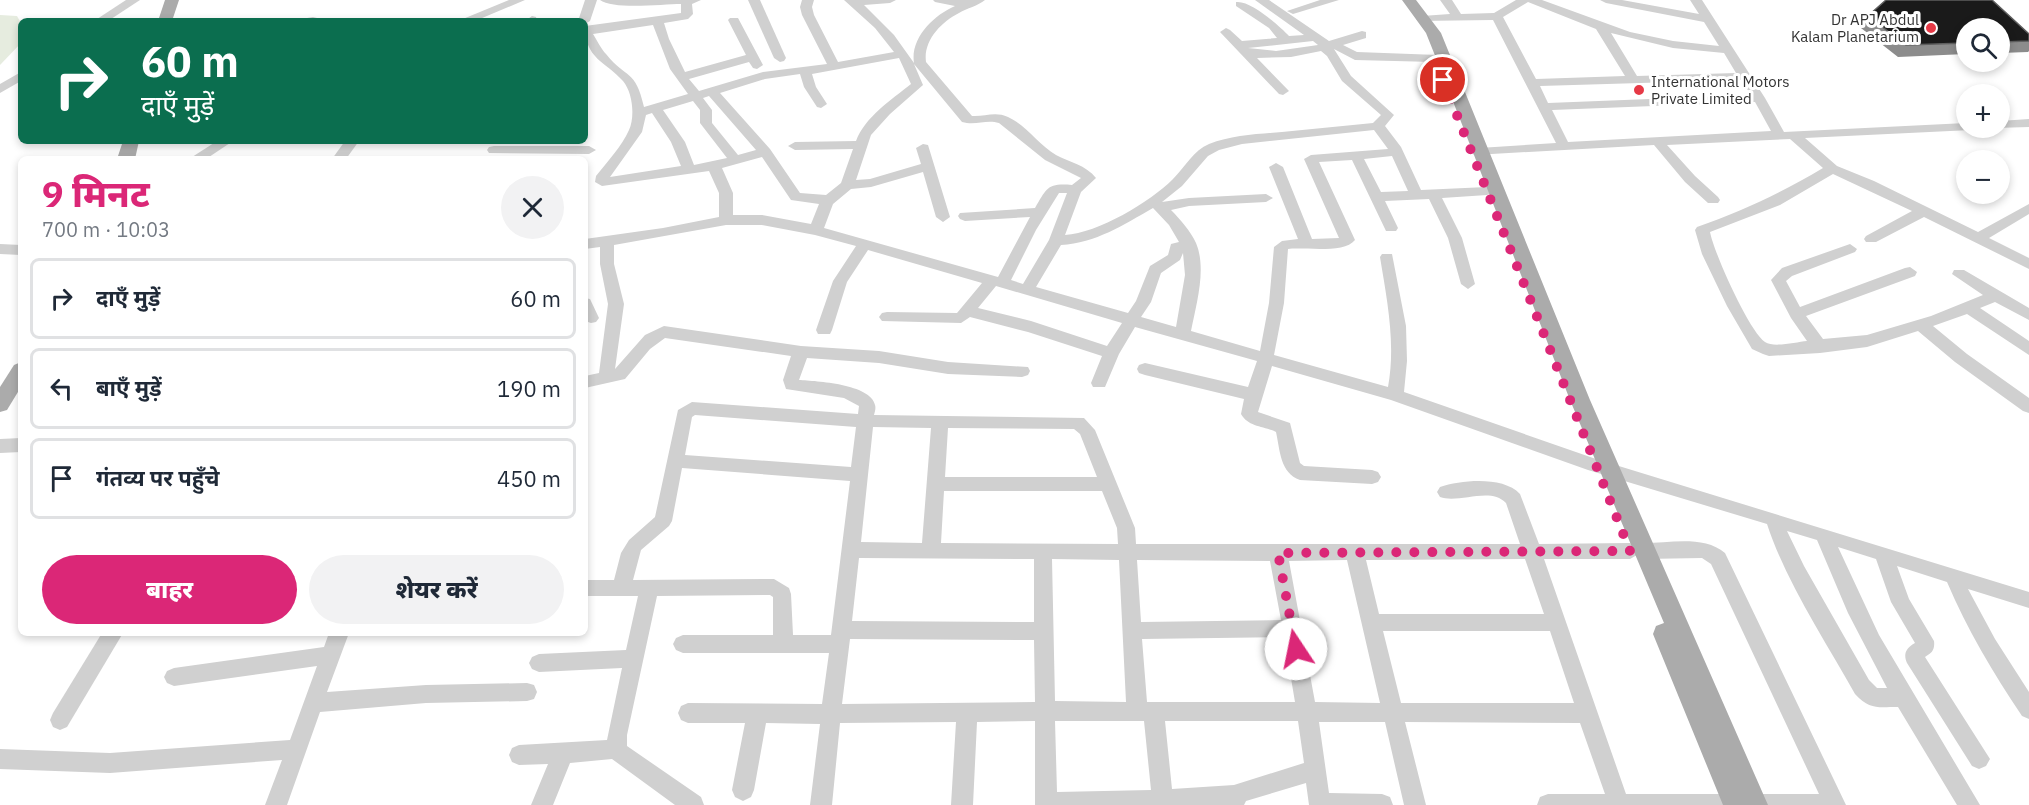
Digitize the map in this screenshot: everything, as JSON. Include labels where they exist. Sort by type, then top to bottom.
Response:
[{"type":"main road","points":[[155,18],[160,0]]},
{"type":"main road","points":[[166,18],[172,0]]},
{"type":"main road","points":[[1401,0],[1423,31],[1487,191],[1745,804]]},
{"type":"main road","points":[[1409,0],[1433,33],[1444,58],[1602,467]]},
{"type":"main road","points":[[0,387],[18,360]]},
{"type":"main road","points":[[0,404],[18,375]]},
{"type":"street","points":[[105,18],[134,0]]},
{"type":"street","points":[[114,18],[142,0]]},
{"type":"street","points":[[472,18],[519,0]]},
{"type":"street","points":[[585,18],[591,0]]},
{"type":"street","points":[[606,0],[696,0]]},
{"type":"street","points":[[754,0],[780,58]]},
{"type":"street","points":[[808,0],[806,7],[808,15],[834,67]]},
{"type":"street","points":[[852,1],[890,0]]},
{"type":"street","points":[[939,0],[974,2]]},
{"type":"street","points":[[1237,2],[1256,0]]},
{"type":"street","points":[[1261,0],[1328,46],[1355,56],[1434,58]]},
{"type":"street","points":[[1293,11],[1329,0]]},
{"type":"street","points":[[1446,0],[1458,17]]},
{"type":"street","points":[[1422,19],[1497,16],[1524,0]]},
{"type":"street","points":[[1532,0],[1602,29],[1666,45],[1726,50]]},
{"type":"street","points":[[1606,0],[1708,19]]},
{"type":"street","points":[[1696,0],[1743,76],[1786,135],[1832,169],[1852,176],[2029,264]]},
{"type":"street","points":[[588,33],[686,15],[686,1]]},
{"type":"street","points":[[816,230],[829,200],[847,185],[860,145],[873,123],[917,85],[913,73],[880,26],[852,1]]},
{"type":"street","points":[[974,2],[944,15],[930,30],[919,53],[920,63],[966,119],[973,121],[992,117],[1004,120],[1050,157],[1088,175],[1087,181],[1075,190],[1056,240],[1026,291]]},
{"type":"street","points":[[1237,2],[1273,26],[1287,41]]},
{"type":"street","points":[[1497,16],[1564,146]]},
{"type":"street","points":[[734,20],[763,76]]},
{"type":"street","points":[[658,21],[669,54],[681,77],[706,110],[706,123],[736,161]]},
{"type":"street","points":[[1602,29],[1634,81]]},
{"type":"street","points":[[1226,32],[1283,91]]},
{"type":"street","points":[[1242,49],[1263,56],[1305,53],[1362,35]]},
{"type":"street","points":[[588,36],[601,57],[628,79],[633,87],[639,113],[635,132],[603,176],[602,182]]},
{"type":"street","points":[[1242,49],[1315,37]]},
{"type":"street","points":[[1056,240],[1078,239],[1100,232],[1157,204],[1203,153],[1214,147],[1242,140],[1320,134],[1377,126],[1389,115],[1346,78],[1328,46]]},
{"type":"street","points":[[639,113],[763,76],[834,67],[901,54]]},
{"type":"street","points":[[681,77],[752,57]]},
{"type":"street","points":[[805,70],[810,87],[821,104]]},
{"type":"street","points":[[0,82],[18,71]]},
{"type":"street","points":[[1532,83],[1743,76]]},
{"type":"street","points":[[0,89],[18,78]]},
{"type":"street","points":[[711,91],[765,152],[796,197],[829,200]]},
{"type":"street","points":[[1543,106],[1759,98]]},
{"type":"street","points":[[656,108],[678,142],[690,171]]},
{"type":"street","points":[[2010,124],[2029,123]]},
{"type":"street","points":[[1377,126],[1396,152],[1416,194]]},
{"type":"street","points":[[1479,152],[1657,141],[1956,127]]},
{"type":"street","points":[[1657,141],[1713,200]]},
{"type":"street","points":[[201,156],[221,144]]},
{"type":"street","points":[[795,146],[860,145]]},
{"type":"street","points":[[494,150],[544,148],[589,150]]},
{"type":"street","points":[[922,148],[943,217]]},
{"type":"street","points":[[588,185],[690,171],[765,152]]},
{"type":"street","points":[[1372,477],[1300,473],[1292,466],[1284,428],[1280,425],[1255,420],[1249,414],[1266,357],[1278,292],[1281,247],[1287,244],[1341,243],[1348,240],[1311,159],[1396,152]]},
{"type":"street","points":[[1356,155],[1391,228]]},
{"type":"street","points":[[714,166],[726,193],[726,220]]},
{"type":"street","points":[[847,185],[871,183],[929,166]]},
{"type":"street","points":[[1276,167],[1307,244]]},
{"type":"street","points":[[1832,169],[1775,202],[1741,217],[1702,230],[1710,256],[1758,345],[1770,350],[1867,341],[1921,325],[1995,296]]},
{"type":"street","points":[[887,317],[952,320],[961,318],[997,282],[1054,189],[1075,190]]},
{"type":"street","points":[[1377,197],[1487,191]]},
{"type":"street","points":[[1433,193],[1455,238],[1468,284]]},
{"type":"street","points":[[1157,204],[1266,198]]},
{"type":"street","points":[[1157,204],[1183,232],[1189,244],[1192,263],[1183,334]]},
{"type":"street","points":[[1979,238],[2029,208]]},
{"type":"street","points":[[1871,239],[1924,211]]},
{"type":"street","points":[[965,216],[1040,212]]},
{"type":"street","points":[[588,244],[726,220],[762,220],[816,230],[1395,395],[1602,467],[2029,600]]},
{"type":"street","points":[[606,379],[616,304],[607,264],[607,242]]},
{"type":"street","points":[[824,330],[840,281],[865,244]]},
{"type":"street","points":[[1099,383],[1111,353],[1143,302],[1155,270],[1174,257],[1176,247],[1189,244]]},
{"type":"street","points":[[0,249],[18,250]]},
{"type":"street","points":[[1820,347],[1796,314],[1780,285],[1780,276],[1850,249]]},
{"type":"street","points":[[1387,257],[1395,300],[1398,342],[1399,369],[1395,395]]},
{"type":"street","points":[[1796,314],[1910,272]]},
{"type":"street","points":[[1959,274],[2029,315]]},
{"type":"street","points":[[1968,307],[2029,349]]},
{"type":"street","points":[[588,310],[591,318]]},
{"type":"street","points":[[968,311],[1031,327],[1111,353]]},
{"type":"street","points":[[1921,325],[2029,408]]},
{"type":"street","points":[[588,382],[623,373],[640,349],[656,334],[664,332],[801,351],[879,357],[948,368],[1022,371]]},
{"type":"street","points":[[801,351],[790,380],[792,385],[820,387],[861,397],[866,401],[866,421],[821,805]]},
{"type":"street","points":[[1145,369],[1254,395]]},
{"type":"street","points":[[621,588],[630,553],[663,521],[684,414],[692,408],[866,421],[1078,423],[1087,430],[1125,528],[1134,631],[1162,803]]},
{"type":"street","points":[[931,550],[940,423]]},
{"type":"street","points":[[0,446],[18,446]]},
{"type":"street","points":[[675,461],[859,475]]},
{"type":"street","points":[[936,484],[1109,484]]},
{"type":"street","points":[[1446,492],[1507,491],[1514,499],[1619,805]]},
{"type":"street","points":[[1774,519],[1782,543],[1797,572],[1862,687],[1872,698],[1904,697]]},
{"type":"street","points":[[1826,537],[1838,572],[1865,628],[1969,805]]},
{"type":"street","points":[[850,550],[1278,553],[1702,550],[1714,554],[1833,805],[1548,805]]},
{"type":"street","points":[[1043,550],[1046,804],[1235,800],[1315,770]]},
{"type":"street","points":[[1278,553],[1307,712],[1320,804],[1382,805]]},
{"type":"street","points":[[1355,553],[1415,805]]},
{"type":"street","points":[[1884,555],[1901,602],[1924,642],[1925,647],[1915,653],[1914,657],[1979,759]]},
{"type":"street","points":[[1954,577],[1968,613],[1982,639],[2029,709]]},
{"type":"street","points":[[649,587],[617,735],[617,749],[621,755],[693,805]]},
{"type":"street","points":[[588,588],[774,587],[782,594],[783,644]]},
{"type":"street","points":[[1371,622],[1556,623]]},
{"type":"street","points":[[1134,631],[1292,628]]},
{"type":"street","points":[[683,644],[783,644],[841,637],[1045,631]]},
{"type":"street","points":[[60,720],[111,636]]},
{"type":"street","points":[[276,805],[338,636]]},
{"type":"street","points":[[174,677],[331,655]]},
{"type":"street","points":[[539,663],[633,658]]},
{"type":"street","points":[[314,703],[426,694],[527,692]]},
{"type":"street","points":[[688,713],[757,715],[1046,711],[1587,713]]},
{"type":"street","points":[[962,805],[967,712]]},
{"type":"street","points":[[743,790],[757,715]]},
{"type":"street","points":[[0,759],[110,763],[297,749]]},
{"type":"street","points":[[519,755],[617,749]]},
{"type":"street","points":[[542,805],[563,754]]},
{"type":"shaded area","points":[[0,15],[17,16],[18,46],[0,65]]},
{"type":"building","name":"Dr APJ Abdul Kalam Planetarium","points":[[1886,0],[1992,0],[2029,34],[2029,41],[2010,42],[2010,18],[1956,18],[1956,43],[1906,45],[1868,16]]},
{"type":"place","name":"Dr APJ Abdul Kalam Planetarium","points":[[1931,28]]},
{"type":"place","name":"International Motors Private Limited","points":[[1639,90]]},
{"type":"route","points":[[1296,649],[1278,553],[1630,551],[1443,80]]}]
